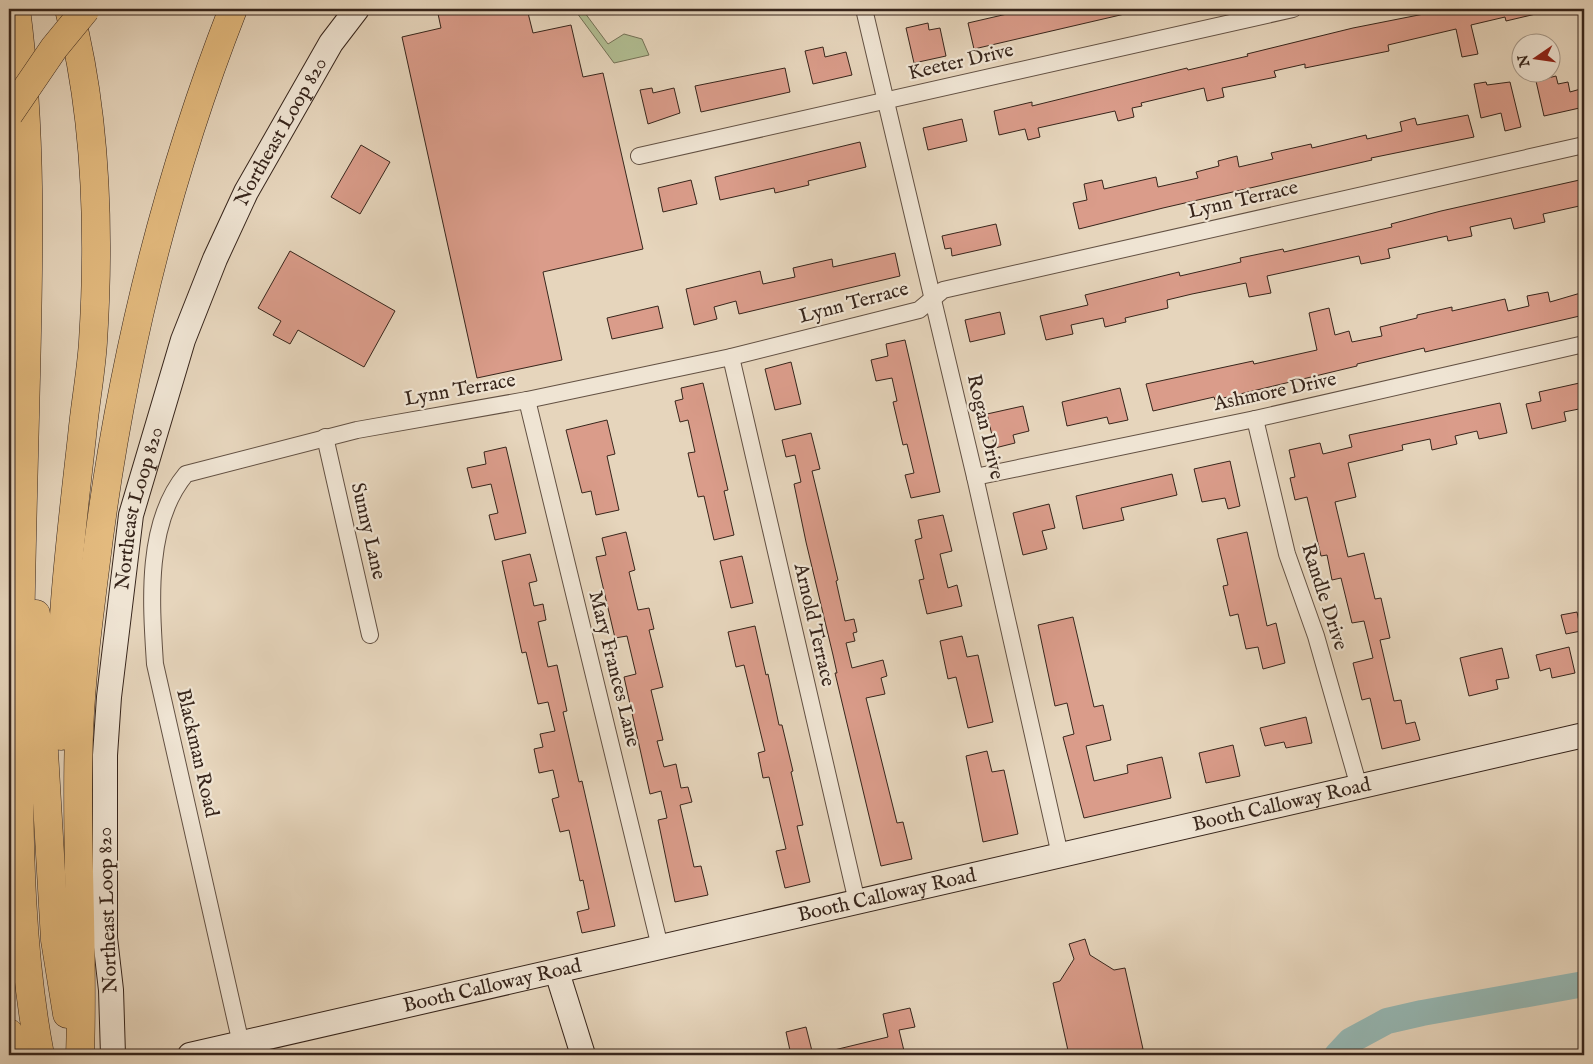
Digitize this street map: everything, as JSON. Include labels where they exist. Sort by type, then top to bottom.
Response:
[{"type":"highway","points":[[16,9],[27,138],[29,217],[19,629],[19,850],[31,992],[40,1055]]},
{"type":"highway","points":[[69,9],[78,44],[91,129],[97,215],[93,343],[67,577],[61,732],[68,885],[80,956]]},
{"type":"highway","points":[[9,114],[54,48],[86,9]]},
{"type":"highway","points":[[80,1055],[79,734],[84,654],[104,493],[131,347],[159,236],[215,56],[233,9]]},
{"type":"highway","points":[[23,485],[38,629],[55,940],[74,1055]]},
{"type":"highway","points":[[9,1033],[15,1055]]},
{"type":"street","name":"Northeast Loop 820","points":[[113,1055],[111,990],[105,938],[105,755],[109,696],[131,515],[148,448],[183,340],[216,259],[246,192],[329,46],[357,9]]},
{"type":"street","name":"Rogan Drive","points":[[864,9],[975,477],[1060,856]]},
{"type":"street","name":"Keeter Drive","points":[[639,156],[1293,9]]},
{"type":"street","name":"Lynn Terrace","points":[[186,474],[325,437],[527,400],[731,357],[918,310],[944,290],[1584,145]]},
{"type":"street","name":"Ashmore Drive","points":[[975,477],[1255,419],[1584,344]]},
{"type":"street","name":"Arnold Terrace","points":[[731,357],[857,902]]},
{"type":"street","name":"Mary Frances Lane","points":[[527,400],[660,947]]},
{"type":"street","name":"Randle Drive","points":[[1255,419],[1287,554],[1316,636],[1359,787]]},
{"type":"street","name":"Sunny Lane","points":[[325,437],[370,635]]},
{"type":"street","name":"Blackman Road","points":[[186,474],[174,489],[165,506],[154,564],[151,605],[155,664],[241,1044]]},
{"type":"street","name":"Booth Calloway Road","points":[[190,1055],[1584,735]]},
{"type":"street","points":[[557,972],[583,1055]]},
{"type":"green space","points":[[574,9],[582,9],[608,44],[624,34],[642,39],[649,55],[614,63]]},
{"type":"building","points":[[437,9],[527,9],[533,33],[571,25],[583,77],[603,73],[643,249],[543,272],[562,360],[477,378],[402,37],[441,28]]},
{"type":"building","points":[[1019,9],[1128,9],[1129,13],[974,49],[968,23],[1020,11]]},
{"type":"building","points":[[1449,9],[1539,9],[1540,13],[1506,21],[1505,17],[1471,25],[1478,54],[1462,57],[1456,29],[1388,45],[1389,51],[1305,68],[1305,64],[1274,71],[1276,77],[1222,88],[1224,97],[1207,101],[1204,88],[1141,103],[1142,106],[1132,108],[1134,117],[1118,121],[1115,111],[1038,128],[1040,137],[1028,140],[1025,129],[999,135],[994,111],[1032,102],[1032,106],[1187,68],[1188,70],[1248,56],[1247,54],[1353,28]]},
{"type":"building","points":[[928,23],[929,30],[940,28],[946,56],[914,63],[906,28]]},
{"type":"building","points":[[823,47],[825,57],[846,52],[852,75],[813,84],[805,51]]},
{"type":"building","points":[[785,68],[790,92],[701,112],[695,86]]},
{"type":"building","points":[[1486,82],[1487,85],[1510,82],[1521,127],[1505,131],[1501,113],[1481,118],[1474,84]]},
{"type":"building","points":[[1536,82],[1558,82],[1558,84],[1568,82],[1570,92],[1584,88],[1584,107],[1544,116]]},
{"type":"building","points":[[652,88],[653,93],[674,88],[680,113],[648,124],[640,90]]},
{"type":"building","points":[[1468,115],[1474,137],[1371,158],[1372,160],[1079,229],[1073,203],[1087,200],[1084,184],[1102,180],[1104,189],[1156,177],[1158,187],[1198,178],[1196,172],[1219,166],[1218,161],[1237,156],[1239,167],[1273,159],[1271,153],[1311,144],[1312,148],[1366,135],[1367,139],[1402,131],[1400,122],[1415,118],[1417,125]]},
{"type":"building","points":[[962,119],[967,141],[928,150],[923,128]]},
{"type":"building","points":[[860,142],[866,167],[808,181],[809,185],[775,193],[774,188],[720,200],[715,177]]},
{"type":"building","points":[[361,145],[390,162],[360,214],[331,197]]},
{"type":"building","points":[[1584,179],[1584,205],[1543,214],[1545,222],[1514,229],[1511,218],[1470,227],[1472,236],[1448,241],[1447,236],[1388,249],[1390,258],[1361,264],[1359,256],[1267,276],[1271,293],[1249,297],[1246,283],[1192,294],[1167,300],[1168,308],[1125,318],[1126,322],[1105,327],[1103,318],[1071,325],[1073,334],[1046,340],[1040,316],[1088,305],[1085,295],[1179,272],[1180,276],[1241,262],[1240,258],[1283,249],[1284,252],[1392,227],[1391,224],[1441,211]]},
{"type":"building","points":[[691,180],[697,204],[663,212],[658,188]]},
{"type":"building","points":[[996,224],[1001,245],[952,256],[951,248],[945,249],[942,236]]},
{"type":"building","points":[[290,251],[395,311],[364,367],[298,330],[290,344],[273,335],[281,321],[258,308]]},
{"type":"building","points":[[895,253],[900,276],[739,314],[736,301],[714,307],[717,319],[694,325],[686,289],[760,271],[763,284],[795,277],[793,268],[832,259],[833,267]]},
{"type":"building","points":[[1548,292],[1550,302],[1584,292],[1584,315],[1425,352],[1424,348],[1215,400],[1214,397],[1153,411],[1146,384],[1253,361],[1254,364],[1317,350],[1309,313],[1329,308],[1335,335],[1349,331],[1352,342],[1382,336],[1380,327],[1417,318],[1417,315],[1452,307],[1452,311],[1505,299],[1508,311],[1529,306],[1527,296]]},
{"type":"building","points":[[658,306],[663,328],[612,339],[607,318]]},
{"type":"building","points":[[1000,312],[1005,334],[970,342],[965,320]]},
{"type":"building","points":[[905,340],[940,492],[911,498],[905,475],[914,473],[907,444],[903,445],[893,402],[897,401],[892,378],[876,381],[871,360],[888,356],[886,344]]},
{"type":"building","points":[[791,362],[801,404],[775,410],[765,369]]},
{"type":"building","points":[[1584,382],[1584,408],[1564,412],[1566,421],[1532,429],[1526,404],[1541,401],[1539,392]]},
{"type":"building","points":[[703,383],[728,490],[724,491],[734,535],[714,540],[704,496],[698,497],[688,453],[695,452],[688,420],[680,422],[675,401],[683,399],[681,388]]},
{"type":"building","points":[[1120,388],[1128,420],[1109,424],[1107,417],[1067,426],[1062,402]]},
{"type":"building","points":[[1500,403],[1507,433],[1479,439],[1477,431],[1455,436],[1457,444],[1432,450],[1430,439],[1402,445],[1403,450],[1348,463],[1356,497],[1335,502],[1348,557],[1364,553],[1375,599],[1381,598],[1390,638],[1380,640],[1394,701],[1401,700],[1406,724],[1415,722],[1420,740],[1382,749],[1370,698],[1362,700],[1353,663],[1373,658],[1364,621],[1352,623],[1341,578],[1332,580],[1327,555],[1321,556],[1307,497],[1295,500],[1290,478],[1295,477],[1289,450],[1320,443],[1323,454],[1352,447],[1349,435]]},
{"type":"building","points":[[1023,406],[1029,431],[1013,435],[1015,443],[995,448],[987,414]]},
{"type":"building","points":[[607,420],[615,454],[607,456],[619,510],[596,515],[591,491],[582,493],[566,430]]},
{"type":"building","points":[[811,433],[820,469],[812,471],[838,580],[836,581],[845,621],[854,619],[857,632],[853,633],[855,641],[846,643],[852,668],[883,660],[887,676],[881,678],[885,694],[866,698],[897,823],[903,822],[912,859],[881,866],[806,542],[794,484],[801,482],[795,455],[786,457],[782,440]]},
{"type":"building","points":[[506,447],[526,533],[495,540],[489,515],[498,513],[491,484],[472,488],[467,468],[486,464],[484,452]]},
{"type":"building","points":[[1230,461],[1240,506],[1228,509],[1225,498],[1202,502],[1194,469]]},
{"type":"building","points":[[1172,474],[1177,495],[1121,508],[1124,520],[1083,529],[1076,496]]},
{"type":"building","points":[[1049,504],[1055,528],[1042,531],[1047,549],[1023,555],[1013,513]]},
{"type":"building","points":[[943,515],[952,551],[940,554],[948,588],[957,585],[962,606],[927,614],[919,580],[924,579],[915,540],[922,538],[918,520]]},
{"type":"building","points":[[626,532],[635,570],[629,572],[638,610],[649,608],[654,629],[649,630],[663,687],[651,690],[663,740],[657,741],[664,767],[676,764],[681,788],[688,787],[692,802],[680,805],[694,867],[701,866],[708,895],[675,902],[658,820],[667,818],[661,791],[650,794],[624,677],[636,674],[627,636],[615,638],[596,557],[606,555],[602,538]]},
{"type":"building","points":[[1247,532],[1267,626],[1276,623],[1285,663],[1263,669],[1258,647],[1246,649],[1238,614],[1230,616],[1223,586],[1228,585],[1217,539]]},
{"type":"building","points":[[530,554],[537,581],[529,583],[534,606],[543,604],[546,620],[538,622],[548,667],[557,665],[567,711],[563,712],[579,782],[582,781],[615,926],[582,933],[577,912],[589,909],[583,880],[580,881],[569,830],[560,832],[552,799],[559,797],[553,770],[539,773],[534,749],[543,747],[540,734],[555,731],[548,702],[538,704],[526,652],[522,653],[502,561]]},
{"type":"building","points":[[742,556],[753,603],[731,608],[720,561]]},
{"type":"building","points":[[1577,612],[1581,631],[1566,634],[1561,615]]},
{"type":"building","points":[[1073,617],[1094,707],[1103,705],[1111,740],[1086,746],[1094,781],[1128,773],[1127,765],[1162,757],[1171,798],[1084,818],[1063,737],[1074,734],[1067,703],[1055,706],[1038,625]]},
{"type":"building","points":[[755,626],[779,725],[782,725],[793,771],[791,772],[803,825],[797,826],[810,882],[785,888],[776,851],[786,849],[769,777],[763,778],[758,753],[765,751],[744,665],[736,667],[728,632]]},
{"type":"building","points":[[962,636],[967,657],[978,655],[993,722],[968,728],[956,677],[948,679],[940,641]]},
{"type":"building","points":[[1569,647],[1575,673],[1552,678],[1550,668],[1540,671],[1536,655]]},
{"type":"building","points":[[1502,648],[1509,678],[1496,680],[1498,689],[1469,696],[1460,658]]},
{"type":"building","points":[[1306,717],[1312,743],[1286,748],[1284,742],[1265,746],[1260,728]]},
{"type":"building","points":[[1233,745],[1240,776],[1206,783],[1199,753]]},
{"type":"building","points":[[987,751],[992,772],[1004,770],[1018,834],[983,842],[966,756]]},
{"type":"building","points":[[1085,939],[1090,955],[1114,970],[1125,968],[1143,1049],[1118,1055],[1069,1055],[1053,983],[1060,981],[1074,959],[1069,944]]},
{"type":"building","points":[[910,1008],[915,1027],[899,1030],[905,1055],[830,1055],[830,1051],[888,1037],[883,1014]]},
{"type":"building","points":[[806,1027],[813,1055],[791,1055],[786,1032]]},
{"type":"waterway","points":[[1337,1055],[1350,1041],[1387,1021],[1584,984]]}]
